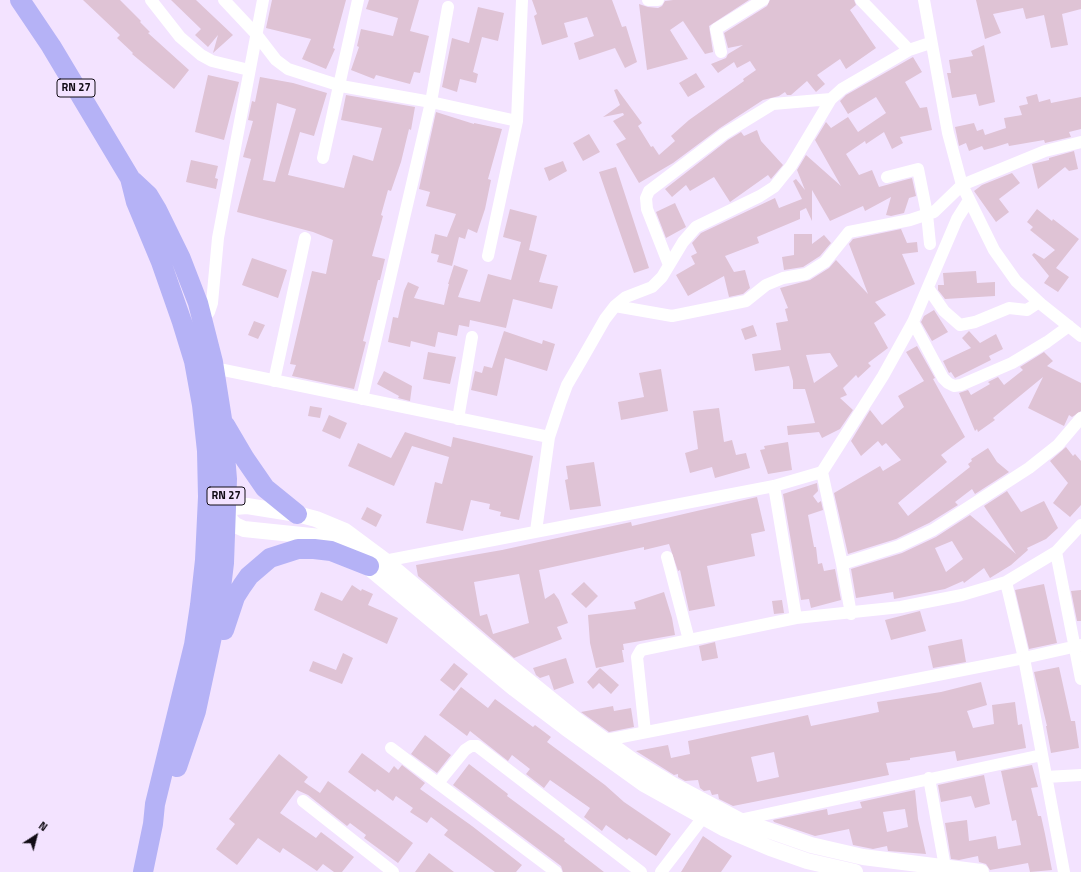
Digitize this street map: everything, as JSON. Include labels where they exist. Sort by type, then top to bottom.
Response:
[{"type":"main road","name":"RN 27","points":[[20,0],[50,46],[130,178],[148,195],[158,210],[181,258],[198,304],[214,368],[222,420],[227,479],[224,515],[224,563],[205,674],[196,711],[166,803],[153,824]]},
{"type":"main road","name":"RN 27","points":[[130,178],[136,202],[156,248],[180,314],[194,361],[202,405],[207,451],[208,497],[205,560],[194,645],[155,804],[153,824],[143,872]]},
{"type":"main road","points":[[222,420],[236,446],[265,488],[297,514]]},
{"type":"main road","points":[[205,674],[226,624],[235,596],[249,576],[270,558],[298,549],[314,549],[330,551],[376,563]]},
{"type":"street","points":[[151,0],[180,37],[201,55],[212,61],[249,70]]},
{"type":"street","points":[[224,0],[256,34],[276,60],[288,69],[341,86],[431,102],[517,121]]},
{"type":"street","points":[[202,320],[209,312],[212,304],[218,238],[263,0]]},
{"type":"street","points":[[323,158],[341,86],[358,0]]},
{"type":"street","points":[[488,256],[517,121],[522,0]]},
{"type":"street","points":[[648,0],[658,0]]},
{"type":"street","points":[[722,52],[716,29],[763,0]]},
{"type":"street","points":[[861,0],[908,50]]},
{"type":"street","points":[[924,0],[930,43],[948,133],[962,185],[969,200],[994,250],[1016,281],[1081,336]]},
{"type":"street","points":[[362,399],[431,102],[448,7]]},
{"type":"street","points":[[536,531],[549,437],[567,385],[605,320],[615,306],[626,297],[652,287],[662,277],[683,242],[696,227],[760,196],[774,187],[791,166],[832,99],[842,89],[908,50],[930,43]]},
{"type":"street","points":[[669,266],[647,209],[646,198],[649,191],[724,134],[773,104],[832,99]]},
{"type":"street","points":[[615,306],[672,316],[746,301],[766,285],[783,278],[806,274],[825,262],[849,232],[910,220],[934,212],[962,185],[1045,151],[1081,142]]},
{"type":"street","points":[[887,177],[918,169],[927,214],[930,244]]},
{"type":"street","points":[[376,563],[774,486],[822,472],[883,376],[913,322],[957,219],[969,200]]},
{"type":"street","points":[[274,381],[305,238]]},
{"type":"street","points":[[928,288],[944,311],[960,325],[975,322],[1009,308],[1027,310],[1039,302]]},
{"type":"street","points":[[913,322],[943,378],[954,386],[961,385],[1012,363],[1047,342],[1069,326]]},
{"type":"street","points":[[458,419],[472,337]]},
{"type":"street","points":[[214,368],[549,437]]},
{"type":"street","points":[[842,564],[899,546],[933,530],[1029,468],[1058,445],[1081,418]]},
{"type":"street","points":[[822,472],[851,614]]},
{"type":"street","points":[[774,486],[796,618]]},
{"type":"street","points":[[208,497],[235,525],[244,529],[332,540],[376,563],[549,700],[707,812],[725,829],[770,848],[807,860],[855,872]]},
{"type":"street","points":[[206,533],[224,515],[235,508],[247,506],[297,514],[316,519],[345,531],[376,563],[515,689],[644,784],[707,812],[739,820],[773,833],[818,847],[863,857],[981,872]]},
{"type":"street","points":[[645,732],[637,657],[641,650],[649,647],[796,618],[851,614],[901,608],[962,595],[1006,582],[1056,552],[1081,525]]},
{"type":"street","points":[[1056,552],[1077,646],[1081,679]]},
{"type":"street","points":[[667,557],[689,640]]},
{"type":"street","points":[[1006,582],[1024,658],[1064,872]]},
{"type":"street","points":[[592,747],[606,740],[1024,658],[1077,646]]},
{"type":"street","points":[[438,783],[465,750],[471,746],[477,746],[641,872]]},
{"type":"street","points":[[391,748],[556,872]]},
{"type":"street","points":[[739,820],[929,778],[1042,755]]},
{"type":"street","points":[[1046,777],[1081,775]]},
{"type":"street","points":[[929,778],[945,867]]},
{"type":"street","points":[[303,801],[394,872]]},
{"type":"street","points":[[661,872],[707,812]]},
{"type":"building","points":[[83,0],[120,0],[141,21],[140,22],[150,32],[148,33],[189,70],[174,89],[132,54],[133,53],[117,38],[120,35]]},
{"type":"building","points":[[171,0],[196,0],[233,35],[213,53],[218,35],[208,47],[195,35],[201,29]]},
{"type":"building","points":[[272,0],[346,0],[333,48],[335,49],[326,69],[302,59],[311,39],[266,28]]},
{"type":"building","points":[[369,0],[419,0],[410,31],[429,36],[420,73],[414,72],[410,84],[376,75],[374,79],[351,70],[359,47],[357,46],[361,29],[393,36],[398,18],[366,9]]},
{"type":"building","points":[[532,0],[612,0],[622,27],[626,26],[637,62],[625,68],[615,48],[579,60],[574,43],[594,36],[587,17],[564,23],[568,37],[542,45],[534,16],[537,14]]},
{"type":"building","points":[[749,0],[709,26],[713,52],[705,54],[683,21],[670,30],[688,59],[647,70],[639,4],[658,8],[662,6],[665,1]]},
{"type":"building","points":[[770,0],[854,0],[856,5],[850,10],[876,48],[846,69],[840,59],[817,75],[825,84],[816,92],[807,81],[791,95],[787,95],[785,92],[779,96],[763,100],[720,128],[673,163],[639,183],[616,144],[626,139],[613,121],[624,115],[623,113],[603,117],[620,105],[614,90],[617,89],[642,123],[638,126],[651,147],[653,146],[659,155],[675,141],[671,136],[689,120],[744,81],[743,79],[756,70],[750,61],[737,68],[734,62],[718,73],[711,64],[726,58],[728,54],[743,45],[728,48],[724,33],[767,6]]},
{"type":"building","points":[[976,0],[1081,0],[1081,9],[1062,14],[1068,45],[1051,48],[1044,15],[1026,19],[1023,8],[993,14],[1001,33],[985,39]]},
{"type":"building","points":[[478,7],[504,13],[498,41],[482,37],[473,72],[478,74],[476,83],[460,79],[457,92],[442,87],[452,38],[469,43]]},
{"type":"building","points":[[984,45],[995,102],[979,106],[976,94],[952,98],[947,73],[951,73],[949,60],[973,56],[971,51]]},
{"type":"building","points":[[913,57],[922,72],[905,82],[920,108],[927,107],[932,130],[900,137],[903,143],[892,149],[884,132],[866,144],[865,141],[846,154],[859,175],[872,170],[879,187],[912,178],[916,196],[909,198],[904,213],[891,216],[886,215],[891,197],[865,211],[863,206],[830,221],[812,190],[812,221],[806,208],[800,211],[800,219],[757,237],[759,243],[725,256],[734,272],[745,270],[750,288],[743,294],[729,297],[724,276],[688,296],[676,275],[695,264],[691,256],[697,253],[692,243],[701,233],[775,198],[779,208],[802,199],[793,181],[796,179],[805,190],[797,170],[806,155],[841,186],[815,140],[826,122],[831,128],[848,117],[858,132],[886,113],[876,97],[848,114],[840,101],[846,95]]},
{"type":"building","points":[[696,73],[705,87],[688,97],[679,83]]},
{"type":"building","points":[[208,75],[239,82],[224,140],[195,132]]},
{"type":"building","points":[[260,77],[293,83],[327,93],[314,136],[300,132],[288,175],[344,188],[353,155],[373,161],[382,128],[341,120],[346,95],[415,107],[411,130],[409,129],[401,162],[391,191],[388,190],[381,215],[383,216],[372,256],[385,259],[380,280],[378,280],[363,341],[366,342],[354,389],[292,376],[296,365],[290,364],[312,271],[326,274],[333,240],[313,232],[237,212],[251,159],[243,157],[253,121],[248,120],[252,101],[255,102]],"holes":[[[277,103],[296,109],[275,182],[263,180]]]},
{"type":"building","points":[[1037,94],[1039,102],[1050,99],[1051,103],[1081,97],[1081,129],[1069,132],[1071,137],[1045,143],[1044,140],[1009,146],[1008,143],[984,150],[982,146],[969,151],[966,143],[959,146],[955,127],[974,123],[977,131],[983,129],[985,135],[1006,128],[1004,118],[1022,115],[1019,106],[1028,104],[1026,97]]},
{"type":"building","points":[[436,112],[474,124],[502,129],[488,179],[491,180],[485,209],[477,233],[468,229],[465,239],[459,237],[452,266],[437,262],[439,255],[431,253],[435,234],[447,237],[456,214],[426,206],[430,192],[419,189]]},
{"type":"building","points":[[757,130],[761,141],[783,165],[771,179],[768,175],[730,202],[714,177],[690,191],[686,185],[672,197],[665,189],[728,140],[741,132],[744,136]]},
{"type":"building","points":[[589,134],[600,152],[583,161],[573,143]]},
{"type":"building","points":[[1074,151],[1078,169],[1069,171],[1065,167],[1038,189],[1032,164],[1049,160],[1049,158]]},
{"type":"building","points":[[191,160],[218,166],[215,178],[218,179],[216,189],[186,182]]},
{"type":"building","points":[[563,161],[567,171],[549,181],[544,168]]},
{"type":"building","points":[[616,167],[649,268],[634,273],[599,172]]},
{"type":"building","points":[[1012,173],[1020,183],[999,199],[1009,212],[996,222],[974,191],[982,185]]},
{"type":"building","points":[[675,203],[686,227],[666,238],[656,212]]},
{"type":"building","points":[[510,209],[537,216],[529,250],[547,255],[539,282],[558,286],[552,309],[513,299],[506,328],[470,320],[469,327],[459,325],[457,336],[438,332],[435,347],[411,341],[410,347],[388,342],[393,317],[398,318],[404,291],[408,282],[419,287],[414,298],[444,305],[448,284],[454,265],[468,270],[458,297],[480,302],[488,274],[511,280],[521,242],[503,237]]},
{"type":"building","points":[[1037,209],[1079,239],[1056,268],[1069,277],[1058,292],[1044,283],[1049,276],[1032,255],[1034,253],[1044,259],[1055,250],[1030,230],[1033,227],[1027,222]]},
{"type":"building","points":[[901,229],[907,243],[917,242],[918,252],[902,254],[915,284],[875,302],[886,315],[874,323],[888,348],[868,363],[871,366],[858,378],[856,375],[843,388],[847,395],[840,398],[853,410],[840,429],[822,438],[819,432],[788,435],[787,426],[815,423],[805,389],[793,389],[793,381],[789,366],[755,371],[752,354],[781,350],[776,323],[788,321],[785,309],[788,308],[780,288],[810,280],[829,268],[836,260],[868,294],[849,244],[853,239]],"holes":[[[830,353],[838,366],[814,383],[806,355]]]},
{"type":"building","points":[[794,234],[812,234],[812,244],[824,235],[831,243],[820,256],[803,267],[784,270],[782,257],[794,255]]},
{"type":"building","points":[[252,258],[287,270],[278,298],[242,285]]},
{"type":"building","points":[[976,271],[977,283],[995,282],[995,296],[945,299],[938,290],[938,285],[944,285],[943,273]]},
{"type":"building","points":[[934,310],[948,332],[932,341],[921,322],[924,316]]},
{"type":"building","points":[[254,321],[265,325],[258,339],[248,335]]},
{"type":"building","points":[[753,325],[757,336],[745,340],[741,329]]},
{"type":"building","points":[[504,331],[542,344],[543,340],[555,344],[547,371],[505,358],[497,396],[471,390],[475,371],[482,373],[484,366],[492,368]]},
{"type":"building","points":[[969,331],[980,343],[996,334],[1003,349],[989,356],[991,360],[955,378],[951,372],[949,373],[943,361],[971,348],[962,338]]},
{"type":"building","points":[[917,346],[935,378],[933,379],[965,437],[941,455],[947,462],[898,503],[908,516],[970,467],[968,464],[972,461],[971,459],[988,448],[997,462],[1009,472],[975,494],[972,489],[955,502],[958,505],[929,523],[896,539],[848,554],[834,493],[880,466],[883,471],[901,460],[886,443],[882,446],[878,441],[861,456],[851,441],[870,410],[882,425],[904,407],[898,396],[924,381],[906,352]]},
{"type":"building","points":[[428,352],[456,357],[450,384],[423,379]]},
{"type":"building","points":[[1044,352],[1053,361],[1047,366],[1081,383],[1081,411],[1072,417],[1069,415],[1064,426],[1028,408],[1043,377],[993,418],[995,420],[978,432],[977,429],[975,431],[959,393],[968,390],[971,395],[990,384],[988,382],[998,377],[1004,385],[1023,370],[1020,367]]},
{"type":"building","points":[[661,369],[668,411],[621,420],[618,402],[644,397],[639,373]]},
{"type":"building","points":[[384,371],[412,386],[410,401],[398,398],[399,396],[377,384]]},
{"type":"building","points":[[310,406],[322,408],[320,418],[308,416]]},
{"type":"building","points":[[719,408],[724,442],[732,440],[736,455],[746,453],[750,468],[715,478],[712,467],[690,473],[685,453],[698,449],[693,411]]},
{"type":"building","points":[[329,415],[347,423],[340,439],[322,431]]},
{"type":"building","points":[[405,432],[451,447],[453,437],[533,456],[519,520],[500,516],[501,512],[489,509],[490,504],[471,500],[463,531],[426,523],[435,482],[442,484],[449,457],[412,446],[394,486],[348,466],[358,443],[391,458]]},
{"type":"building","points":[[788,442],[792,470],[768,474],[760,450],[765,449],[764,446]]},
{"type":"building","points":[[1066,447],[1073,456],[1075,454],[1081,461],[1081,505],[1070,517],[1053,503],[1068,483],[1050,461]]},
{"type":"building","points":[[594,462],[601,506],[570,510],[565,480],[568,479],[566,466]]},
{"type":"building","points":[[817,483],[818,491],[813,496],[818,503],[821,501],[823,510],[808,515],[814,547],[816,547],[818,564],[822,563],[824,571],[835,569],[841,600],[811,608],[809,599],[801,600],[783,494]]},
{"type":"building","points":[[1007,491],[1021,512],[1044,501],[1058,528],[1046,539],[1027,548],[1028,550],[1011,565],[990,578],[984,568],[964,583],[963,581],[945,589],[894,599],[893,592],[856,598],[851,569],[902,553],[936,537],[970,515],[1016,554],[984,506]],"holes":[[[952,541],[963,559],[946,572],[935,548]]]},
{"type":"building","points":[[757,497],[765,531],[751,534],[755,556],[707,566],[715,606],[689,611],[680,570],[678,571],[669,544],[644,550],[644,547],[539,570],[545,599],[554,593],[559,600],[568,623],[557,627],[562,639],[514,658],[418,576],[416,565],[502,550],[631,522],[632,526]],"holes":[[[519,574],[529,623],[493,634],[487,614],[480,616],[474,582]]]},
{"type":"building","points":[[367,507],[382,515],[376,527],[361,519]]},
{"type":"building","points":[[584,582],[598,596],[586,608],[571,594]]},
{"type":"building","points":[[1044,584],[1057,643],[1029,649],[1015,590]]},
{"type":"building","points":[[352,585],[361,591],[362,589],[373,594],[368,605],[398,618],[387,644],[314,610],[321,592],[342,601]]},
{"type":"building","points":[[1081,590],[1081,621],[1077,621],[1071,591]]},
{"type":"building","points":[[664,592],[672,618],[675,635],[623,644],[624,650],[622,650],[624,662],[596,668],[590,643],[588,615],[636,609],[634,602]]},
{"type":"building","points":[[782,600],[784,613],[774,614],[772,601]]},
{"type":"building","points":[[920,611],[926,631],[891,640],[885,620]]},
{"type":"building","points":[[962,639],[966,662],[933,668],[928,646]]},
{"type":"building","points":[[715,642],[718,658],[702,661],[699,646]]},
{"type":"building","points":[[343,653],[353,658],[342,684],[309,671],[313,661],[336,670]]},
{"type":"building","points":[[566,658],[574,683],[554,690],[549,675],[540,678],[536,675],[533,668]]},
{"type":"building","points":[[454,663],[468,674],[454,691],[440,680]]},
{"type":"building","points":[[1059,667],[1071,721],[1075,721],[1079,748],[1051,753],[1047,726],[1034,672]]},
{"type":"building","points":[[600,668],[619,685],[611,694],[599,683],[593,689],[587,682]]},
{"type":"building","points":[[981,682],[987,705],[967,711],[973,728],[994,724],[992,705],[1015,702],[1018,725],[1022,724],[1026,748],[957,761],[955,751],[910,758],[910,760],[886,763],[889,775],[733,806],[719,799],[718,794],[712,795],[710,790],[704,791],[700,788],[698,780],[685,781],[678,777],[678,774],[674,775],[636,751],[668,745],[671,758],[690,754],[688,741],[808,715],[811,726],[879,712],[877,702],[941,692]],"holes":[[[774,752],[779,777],[757,782],[751,757]]]},
{"type":"building","points":[[461,687],[488,708],[495,699],[533,727],[535,725],[551,737],[547,742],[605,785],[624,802],[671,834],[656,856],[629,838],[627,840],[606,825],[602,831],[584,817],[590,808],[550,780],[544,788],[526,774],[530,769],[512,755],[508,761],[470,731],[467,736],[439,715]]},
{"type":"building","points":[[613,706],[614,711],[631,708],[634,727],[609,732],[581,712]]},
{"type":"building","points":[[425,735],[451,755],[437,773],[411,754]]},
{"type":"building","points":[[362,753],[389,773],[394,766],[398,770],[402,765],[425,783],[420,789],[472,826],[522,865],[516,872],[495,872],[444,835],[448,830],[431,817],[427,823],[410,812],[413,808],[396,796],[393,801],[377,789],[375,792],[348,772]]},
{"type":"building","points":[[279,754],[308,777],[304,782],[320,793],[328,781],[413,843],[398,863],[364,838],[366,835],[350,823],[347,826],[308,795],[297,790],[280,813],[316,838],[321,832],[354,857],[342,872],[334,872],[323,864],[317,871],[283,848],[280,853],[258,838],[237,865],[216,849],[235,824],[229,819]]},
{"type":"building","points":[[469,764],[508,794],[507,796],[565,839],[564,841],[604,872],[563,872],[561,866],[453,785]]},
{"type":"building","points":[[1032,765],[1038,787],[1031,788],[1038,816],[1041,816],[1052,870],[1030,872],[1028,863],[990,870],[986,864],[979,862],[978,856],[959,860],[951,859],[945,823],[967,820],[969,841],[996,836],[998,849],[1021,845],[1016,820],[1012,821],[1001,771]]},
{"type":"building","points":[[984,775],[990,804],[975,808],[971,796],[941,802],[938,785]]},
{"type":"building","points":[[915,790],[918,819],[926,854],[888,851],[887,846],[873,849],[853,845],[849,829],[815,836],[774,822],[773,820],[827,809],[828,815],[862,808],[860,802]],"holes":[[[905,809],[908,827],[887,832],[883,812]]]},
{"type":"building","points":[[703,836],[732,856],[721,872],[681,872]]},
{"type":"building","points":[[429,853],[454,872],[415,872]]}]
